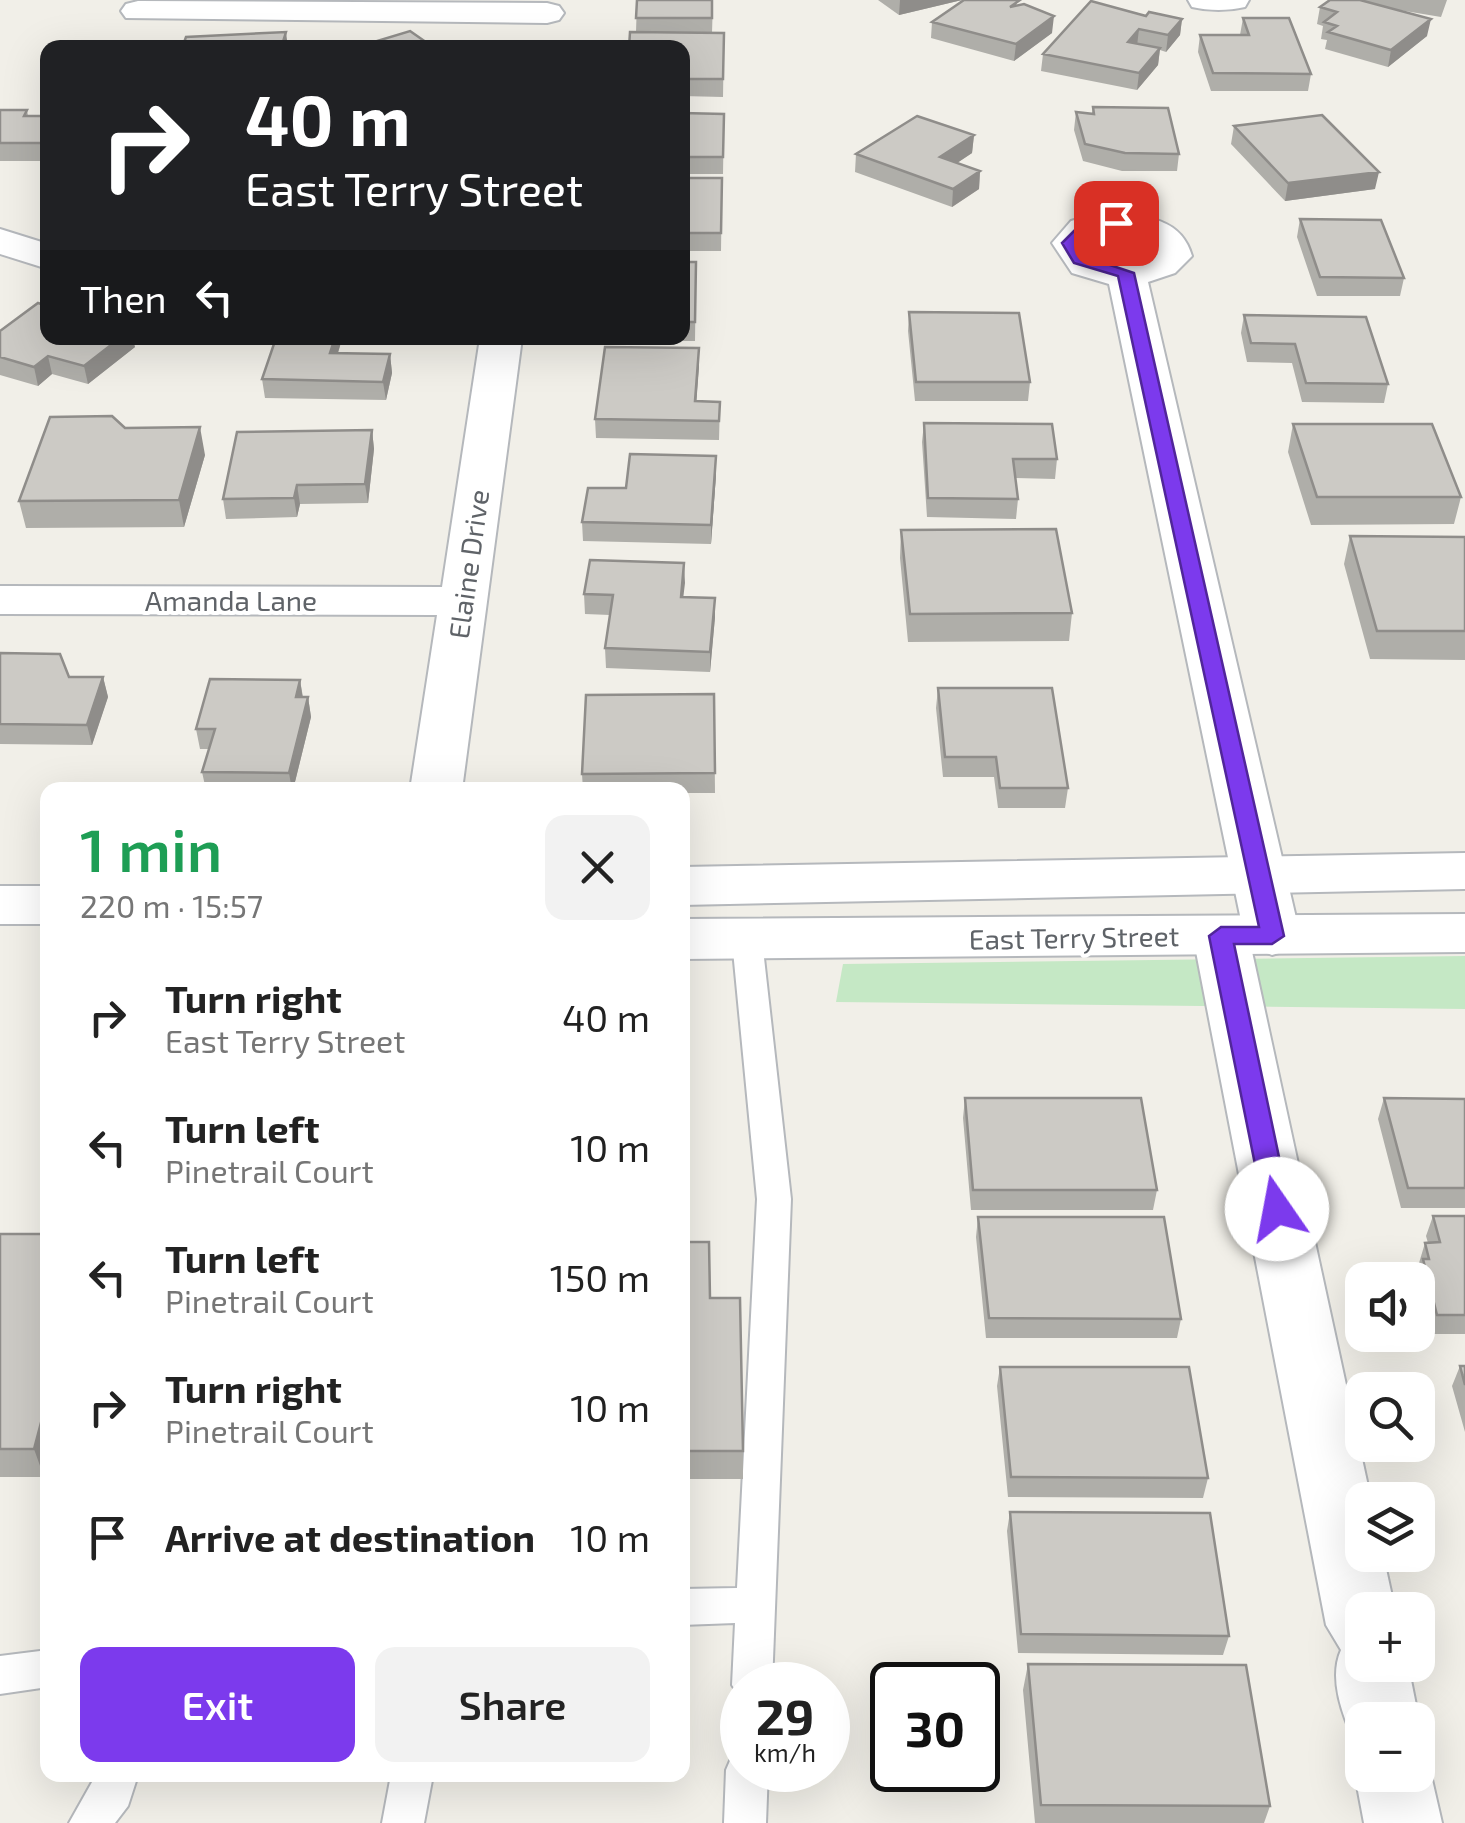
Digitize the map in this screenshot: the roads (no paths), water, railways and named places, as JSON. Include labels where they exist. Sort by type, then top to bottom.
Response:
[{"type":"street","points":[[1204,0],[1234,0]]},
{"type":"street","points":[[138,11],[548,6],[543,40]]},
{"type":"street","points":[[0,241],[40,254]]},
{"type":"street","points":[[1126,273],[1259,875],[1247,936],[1356,1592]]},
{"type":"street","name":"Elaine Drive","points":[[437,782],[500,345]]},
{"type":"street","name":"Amanda Lane","points":[[0,600],[462,601]]},
{"type":"street","points":[[690,886],[1465,871]]},
{"type":"street","points":[[0,904],[40,905]]},
{"type":"street","name":"East Terry Street","points":[[690,939],[1465,934]]},
{"type":"street","points":[[1397,1792],[1403,1823]]},
{"type":"lane","points":[[747,940],[774,1199],[753,1662]]},
{"type":"lane","points":[[690,1607],[756,1605]]},
{"type":"lane","points":[[0,1674],[40,1669]]},
{"type":"lane","points":[[90,1823],[113,1792],[115,1782]]},
{"type":"lane","points":[[404,1823],[411,1782]]},
{"type":"lane","points":[[745,1823],[747,1792]]}]
